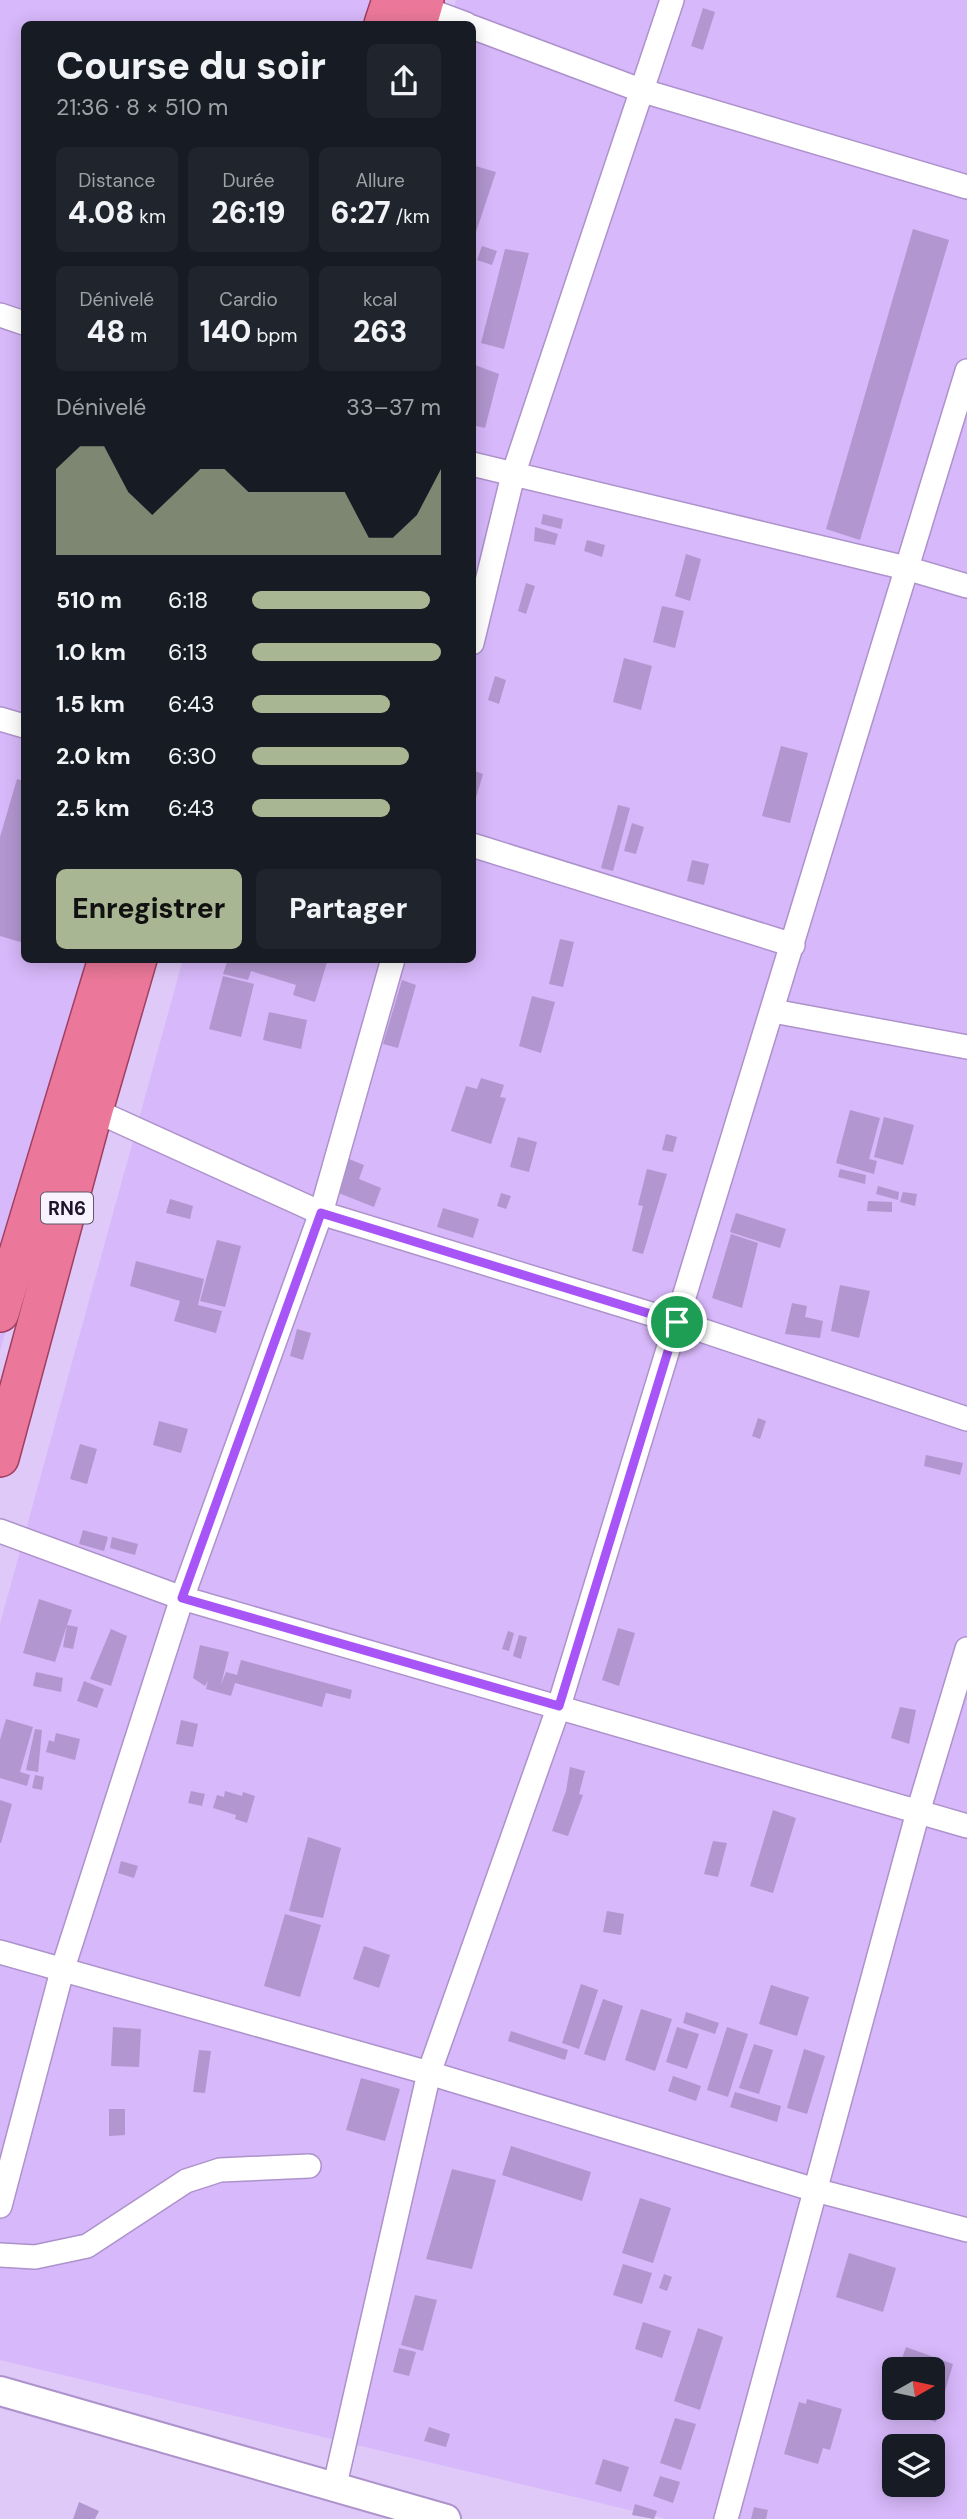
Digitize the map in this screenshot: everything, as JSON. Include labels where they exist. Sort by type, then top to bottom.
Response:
[{"type":"highway","points":[[389,21],[414,8]]},
{"type":"highway","name":"RN6","points":[[0,1313],[106,963]]},
{"type":"highway","name":"RN6","points":[[0,1458],[94,1110],[137,963]]},
{"type":"street","points":[[476,627],[513,475],[672,0]]},
{"type":"street","points":[[414,8],[456,21]]},
{"type":"street","points":[[476,28],[640,90],[967,187]]},
{"type":"street","points":[[0,315],[21,322]]},
{"type":"street","points":[[334,2489],[429,2073],[559,1706],[967,372]]},
{"type":"street","points":[[476,465],[906,568],[967,586]]},
{"type":"street","points":[[0,719],[21,725]]},
{"type":"street","points":[[476,846],[793,945]]},
{"type":"street","points":[[0,2206],[62,1970],[182,1598],[321,1213],[392,963]]},
{"type":"street","points":[[773,1012],[967,1047]]},
{"type":"street","points":[[94,1110],[321,1213],[677,1322],[967,1419]]},
{"type":"street","points":[[0,1531],[182,1598],[967,1826]]},
{"type":"street","points":[[726,2519],[918,1812],[967,1649]]},
{"type":"street","points":[[0,1952],[429,2073],[814,2190],[967,2230]]},
{"type":"street","points":[[0,2255],[35,2257],[86,2246],[186,2181],[220,2170],[309,2166]]},
{"type":"street","points":[[0,2391],[446,2519]]},
{"type":"shaded area","points":[[0,0],[395,0],[389,21],[21,21],[21,963],[114,963],[0,1351]]},
{"type":"shaded area","points":[[456,0],[967,0],[967,2519],[667,2519],[0,2360],[0,1624],[182,963],[476,963],[476,21],[450,21]]},
{"type":"building","points":[[703,8],[715,12],[703,50],[691,46]]},
{"type":"building","points":[[476,166],[496,172],[476,232]]},
{"type":"building","points":[[913,229],[949,240],[860,540],[826,529]]},
{"type":"building","points":[[482,246],[497,251],[492,265],[477,260]]},
{"type":"building","points":[[505,249],[529,253],[504,349],[481,343]]},
{"type":"building","points":[[476,365],[499,374],[485,428],[476,426]]},
{"type":"building","points":[[543,514],[563,519],[561,529],[541,524]]},
{"type":"building","points":[[535,527],[558,534],[555,545],[534,541]]},
{"type":"building","points":[[587,540],[605,545],[602,557],[584,551]]},
{"type":"building","points":[[686,554],[701,559],[690,601],[675,596]]},
{"type":"building","points":[[526,583],[535,586],[526,614],[518,611]]},
{"type":"building","points":[[662,606],[684,611],[675,648],[653,642]]},
{"type":"building","points":[[624,658],[652,666],[641,710],[613,702]]},
{"type":"building","points":[[495,676],[506,680],[499,704],[488,700]]},
{"type":"building","points":[[781,746],[808,753],[790,823],[762,816]]},
{"type":"building","points":[[476,771],[483,774],[476,798]]},
{"type":"building","points":[[17,779],[21,780],[21,942],[0,936],[0,837]]},
{"type":"building","points":[[618,805],[630,808],[613,871],[601,868]]},
{"type":"building","points":[[632,823],[644,827],[636,854],[624,851]]},
{"type":"building","points":[[692,860],[709,864],[704,885],[687,881]]},
{"type":"building","points":[[560,939],[574,942],[563,987],[549,984]]},
{"type":"building","points":[[227,963],[327,963],[315,1002],[293,995],[296,985],[251,971],[248,980],[223,974]]},
{"type":"building","points":[[223,976],[254,984],[241,1037],[209,1029]]},
{"type":"building","points":[[402,980],[416,985],[398,1048],[383,1044]]},
{"type":"building","points":[[532,996],[555,1002],[541,1053],[519,1046]]},
{"type":"building","points":[[269,1012],[307,1020],[301,1049],[263,1040]]},
{"type":"building","points":[[481,1078],[504,1085],[500,1097],[506,1098],[491,1144],[451,1131],[466,1086],[477,1089]]},
{"type":"building","points":[[850,1110],[880,1118],[869,1159],[877,1161],[874,1174],[836,1163]]},
{"type":"building","points":[[884,1117],[914,1125],[903,1165],[874,1157]]},
{"type":"building","points":[[666,1134],[677,1137],[673,1152],[662,1150]]},
{"type":"building","points":[[518,1137],[537,1142],[529,1172],[510,1167]]},
{"type":"building","points":[[349,1159],[364,1165],[359,1179],[381,1188],[374,1207],[336,1192]]},
{"type":"building","points":[[647,1169],[667,1174],[643,1254],[632,1251],[643,1206],[638,1205]]},
{"type":"building","points":[[840,1169],[866,1175],[865,1184],[838,1177]]},
{"type":"building","points":[[878,1186],[899,1192],[898,1200],[876,1194]]},
{"type":"building","points":[[903,1192],[917,1194],[915,1206],[900,1202]]},
{"type":"building","points":[[501,1193],[511,1196],[506,1209],[497,1206]]},
{"type":"building","points":[[170,1199],[193,1206],[190,1219],[166,1213]]},
{"type":"building","points":[[868,1201],[892,1202],[892,1212],[867,1211]]},
{"type":"building","points":[[443,1208],[479,1219],[473,1238],[437,1227]]},
{"type":"building","points":[[736,1213],[786,1229],[780,1248],[730,1232]]},
{"type":"building","points":[[731,1234],[758,1243],[742,1308],[712,1298]]},
{"type":"building","points":[[217,1240],[241,1246],[225,1307],[200,1301]]},
{"type":"building","points":[[136,1261],[204,1279],[198,1305],[222,1311],[216,1333],[174,1321],[180,1301],[130,1286]]},
{"type":"building","points":[[840,1285],[870,1291],[859,1338],[831,1331]]},
{"type":"building","points":[[792,1303],[807,1306],[805,1317],[823,1321],[820,1338],[785,1334]]},
{"type":"building","points":[[297,1329],[311,1333],[303,1360],[290,1356]]},
{"type":"building","points":[[758,1418],[766,1421],[760,1439],[752,1436]]},
{"type":"building","points":[[159,1421],[188,1429],[181,1453],[153,1445]]},
{"type":"building","points":[[80,1444],[97,1449],[87,1484],[70,1479]]},
{"type":"building","points":[[926,1455],[963,1463],[960,1475],[924,1466]]},
{"type":"building","points":[[83,1530],[108,1537],[104,1551],[79,1544]]},
{"type":"building","points":[[112,1537],[138,1544],[135,1555],[110,1548]]},
{"type":"building","points":[[39,1599],[72,1610],[55,1662],[23,1653]]},
{"type":"building","points":[[67,1625],[78,1627],[73,1649],[63,1647]]},
{"type":"building","points":[[618,1628],[635,1633],[619,1686],[602,1680]]},
{"type":"building","points":[[111,1629],[127,1636],[111,1686],[90,1679]]},
{"type":"building","points":[[508,1631],[514,1633],[509,1651],[502,1649]]},
{"type":"building","points":[[519,1635],[527,1637],[521,1659],[513,1656]]},
{"type":"building","points":[[200,1645],[229,1652],[221,1685],[226,1672],[237,1675],[241,1660],[352,1690],[350,1699],[326,1693],[322,1707],[235,1683],[231,1696],[206,1689],[208,1681],[205,1686],[193,1678]]},
{"type":"building","points":[[36,1672],[63,1678],[61,1692],[33,1686]]},
{"type":"building","points":[[84,1681],[104,1689],[97,1708],[77,1701]]},
{"type":"building","points":[[900,1707],[916,1710],[909,1744],[891,1738]]},
{"type":"building","points":[[6,1719],[33,1727],[20,1772],[30,1775],[27,1786],[0,1778],[0,1740]]},
{"type":"building","points":[[181,1720],[198,1724],[193,1747],[176,1744]]},
{"type":"building","points":[[35,1729],[42,1730],[38,1772],[26,1770]]},
{"type":"building","points":[[56,1733],[80,1739],[75,1760],[46,1752],[49,1740],[54,1742]]},
{"type":"building","points":[[570,1767],[585,1771],[579,1794],[583,1795],[568,1836],[552,1831],[566,1791]]},
{"type":"building","points":[[35,1775],[44,1777],[42,1790],[32,1788]]},
{"type":"building","points":[[191,1791],[205,1794],[202,1806],[188,1803]]},
{"type":"building","points":[[225,1791],[242,1796],[243,1792],[255,1796],[247,1823],[235,1819],[236,1815],[213,1808],[217,1795],[224,1797]]},
{"type":"building","points":[[0,1800],[12,1804],[1,1843],[0,1843]]},
{"type":"building","points":[[773,1810],[796,1818],[773,1893],[750,1886]]},
{"type":"building","points":[[308,1837],[341,1848],[323,1918],[289,1911]]},
{"type":"building","points":[[713,1841],[727,1843],[718,1877],[704,1874]]},
{"type":"building","points":[[121,1861],[138,1866],[134,1878],[118,1873]]},
{"type":"building","points":[[607,1911],[624,1914],[621,1935],[603,1932]]},
{"type":"building","points":[[285,1914],[321,1925],[300,1997],[264,1986]]},
{"type":"building","points":[[364,1946],[390,1955],[379,1988],[353,1979]]},
{"type":"building","points":[[581,1984],[598,1990],[579,2049],[562,2043]]},
{"type":"building","points":[[771,1985],[809,1997],[797,2036],[759,2024]]},
{"type":"building","points":[[603,1999],[623,2006],[605,2061],[584,2054]]},
{"type":"building","points":[[641,2009],[672,2019],[655,2071],[625,2060]]},
{"type":"building","points":[[686,2012],[719,2023],[715,2034],[683,2023]]},
{"type":"building","points":[[113,2027],[141,2029],[139,2067],[111,2066]]},
{"type":"building","points":[[677,2027],[699,2034],[687,2069],[666,2062]]},
{"type":"building","points":[[727,2027],[748,2034],[728,2097],[707,2090]]},
{"type":"building","points":[[511,2031],[568,2050],[565,2060],[508,2041]]},
{"type":"building","points":[[754,2044],[773,2050],[759,2094],[739,2088]]},
{"type":"building","points":[[804,2049],[825,2056],[807,2114],[787,2108]]},
{"type":"building","points":[[199,2050],[211,2051],[205,2093],[193,2092]]},
{"type":"building","points":[[673,2076],[701,2086],[696,2101],[668,2091]]},
{"type":"building","points":[[361,2078],[400,2089],[385,2141],[346,2130]]},
{"type":"building","points":[[735,2092],[781,2106],[777,2122],[730,2107]]},
{"type":"building","points":[[109,2109],[125,2109],[125,2135],[109,2136]]},
{"type":"building","points":[[511,2146],[591,2172],[582,2201],[502,2175]]},
{"type":"building","points":[[452,2169],[496,2180],[472,2269],[426,2259]]},
{"type":"building","points":[[640,2198],[671,2208],[653,2263],[622,2253]]},
{"type":"building","points":[[849,2253],[896,2268],[883,2312],[836,2297]]},
{"type":"building","points":[[623,2264],[652,2273],[642,2304],[613,2295]]},
{"type":"building","points":[[664,2274],[672,2277],[667,2291],[659,2288]]},
{"type":"building","points":[[415,2295],[437,2300],[423,2351],[401,2345]]},
{"type":"building","points":[[643,2322],[671,2331],[662,2358],[635,2349]]},
{"type":"building","points":[[698,2328],[723,2337],[700,2410],[674,2401]]},
{"type":"building","points":[[906,2347],[934,2357],[903,2357]]},
{"type":"building","points":[[399,2348],[416,2352],[409,2376],[393,2372]]},
{"type":"building","points":[[945,2361],[953,2364],[945,2391]]},
{"type":"building","points":[[807,2399],[842,2409],[830,2450],[823,2448],[818,2464],[784,2454],[799,2402],[806,2404]]},
{"type":"building","points":[[675,2418],[696,2424],[681,2470],[660,2463]]},
{"type":"building","points":[[429,2427],[450,2434],[446,2447],[424,2441]]},
{"type":"building","points":[[603,2459],[629,2467],[621,2492],[595,2484]]},
{"type":"building","points":[[660,2476],[680,2482],[673,2503],[653,2496]]},
{"type":"building","points":[[79,2502],[99,2511],[95,2519],[73,2519]]},
{"type":"building","points":[[635,2504],[657,2511],[654,2519],[632,2515]]},
{"type":"building","points":[[754,2507],[768,2510],[766,2519],[751,2519]]},
{"type":"route","points":[[321,1213],[677,1322],[559,1706],[182,1598],[321,1213]]}]
